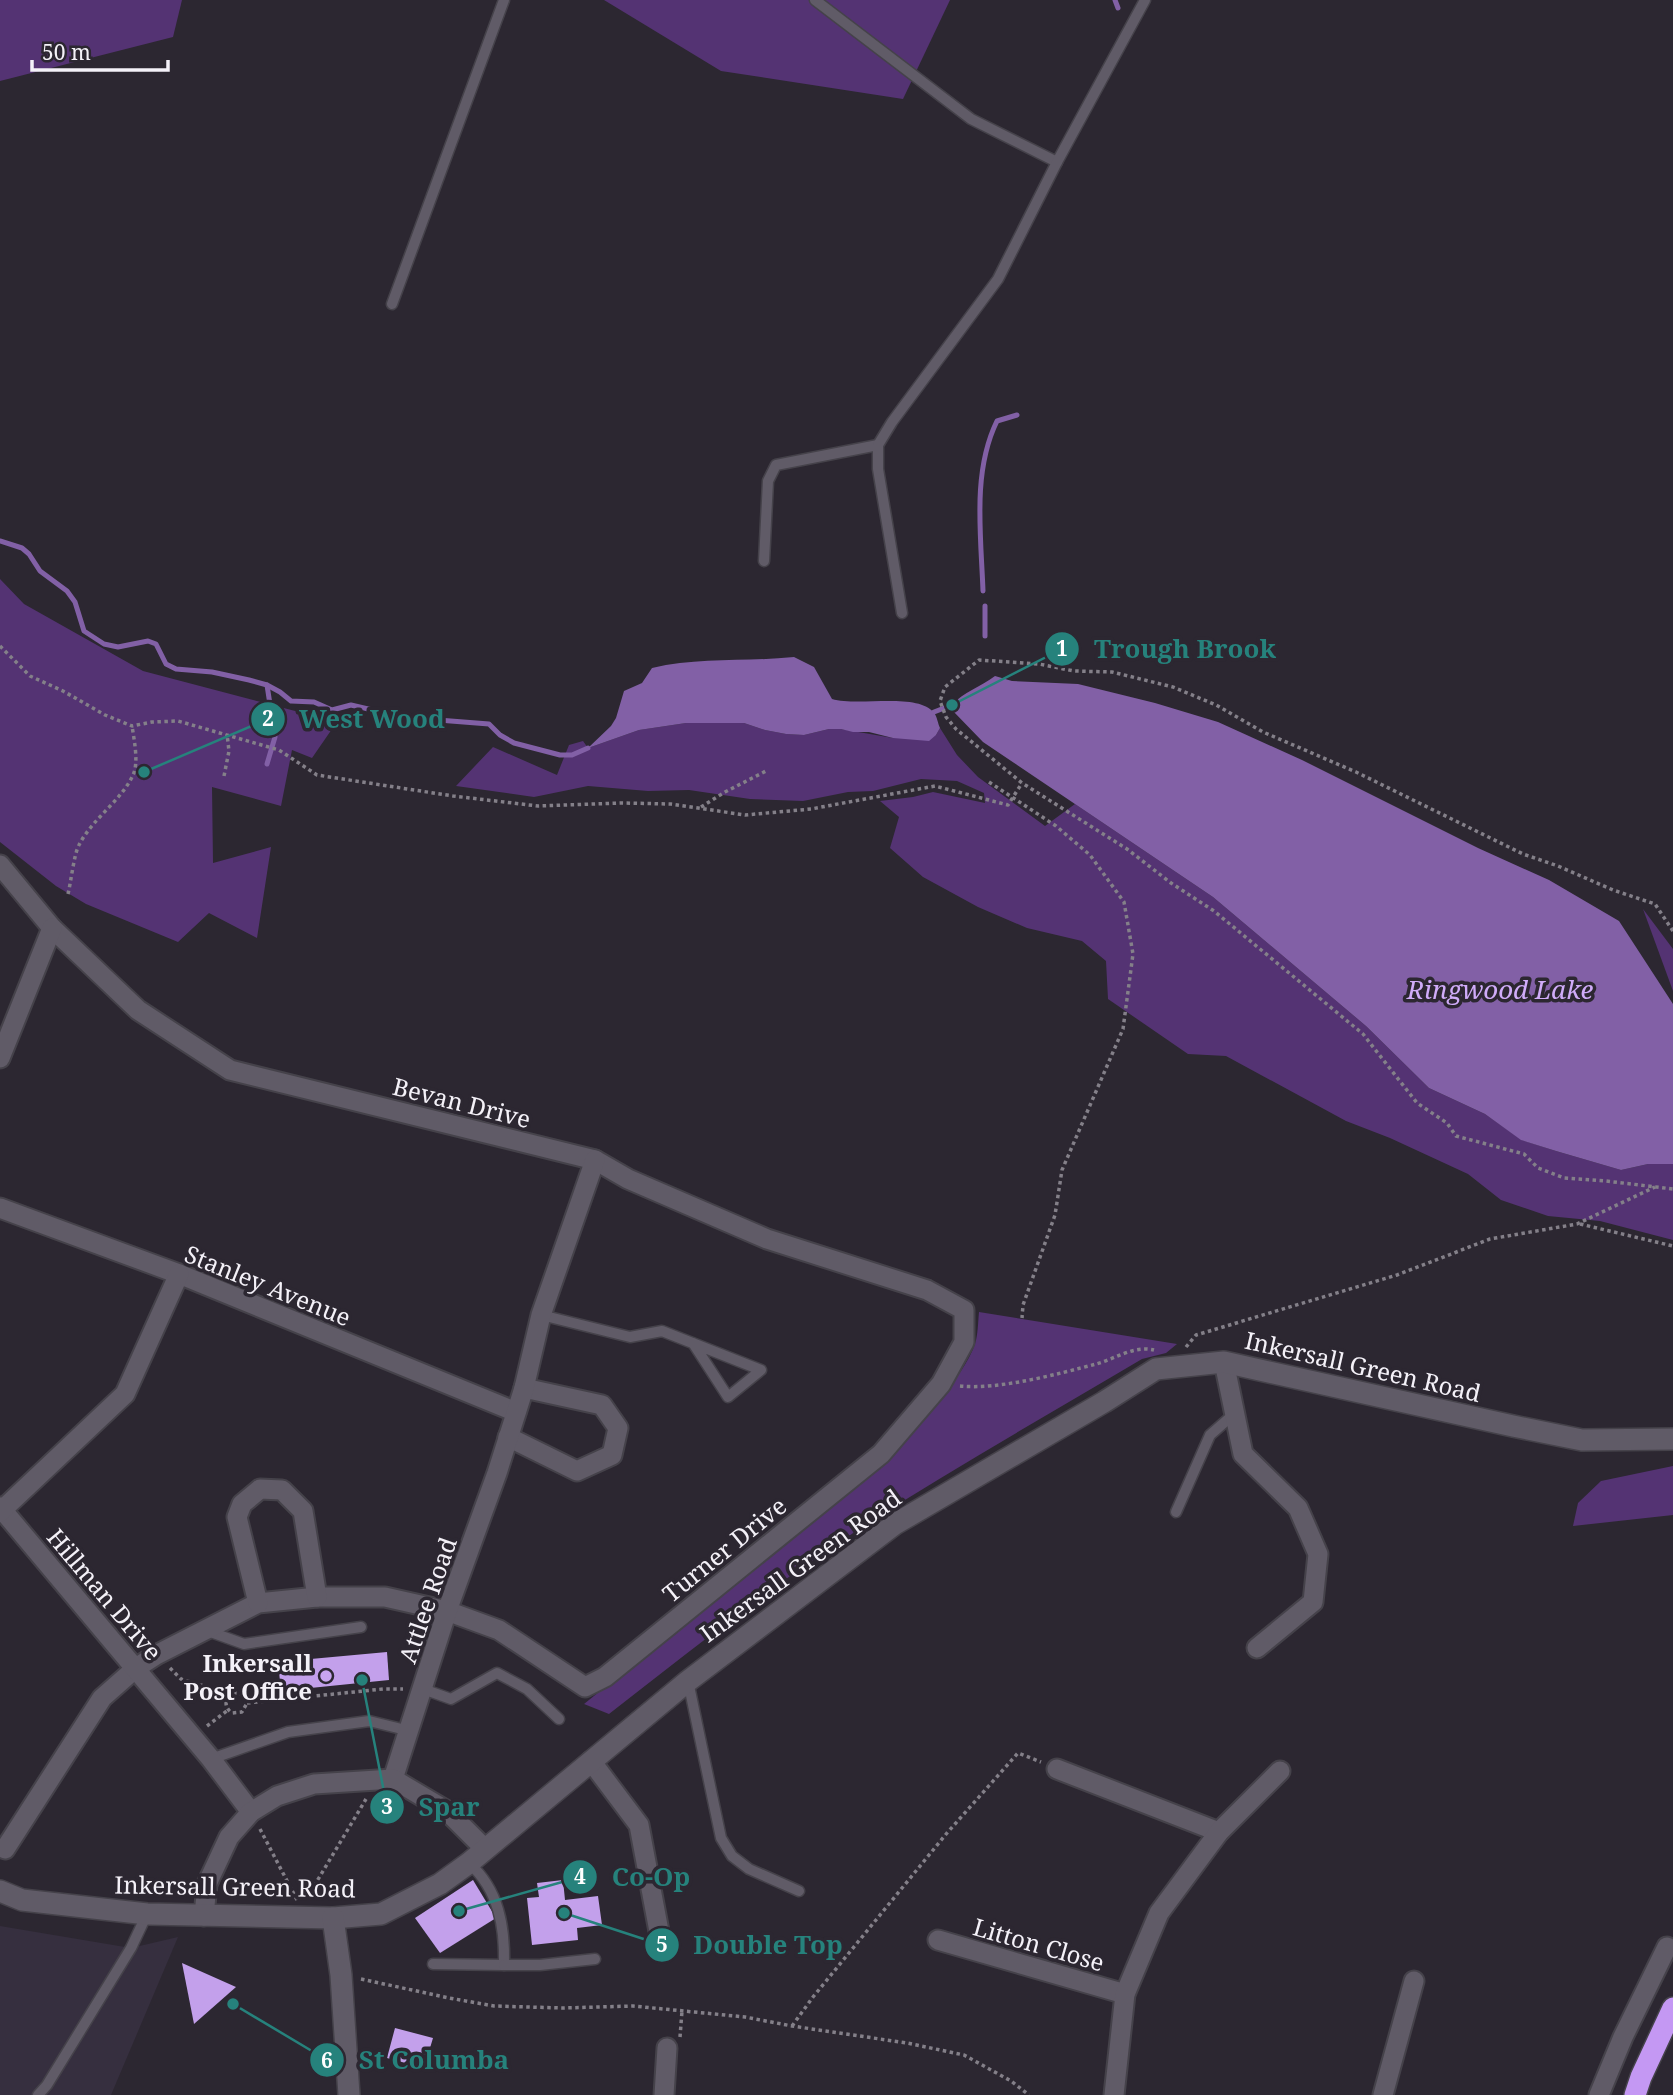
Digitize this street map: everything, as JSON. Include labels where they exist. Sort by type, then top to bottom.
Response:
[{"type":"highway","points":[[1635,2095],[1673,2008]]},
{"type":"street","name":"Bevan Drive","points":[[0,865],[52,928],[138,1010],[230,1070],[596,1160],[628,1179],[767,1239],[927,1290],[964,1310]]},
{"type":"street","points":[[0,1058],[52,928]]},
{"type":"street","name":"Attlee Road","points":[[386,1779],[410,1731],[447,1611],[524,1388],[541,1315],[596,1160]]},
{"type":"street","name":"Stanley Avenue","points":[[0,1208],[179,1274],[516,1412]]},
{"type":"street","points":[[1,1509],[125,1394],[179,1274]]},
{"type":"street","name":"Turner Drive","points":[[447,1611],[499,1630],[585,1687],[606,1677],[881,1454],[941,1384],[964,1342],[964,1310]]},
{"type":"street","points":[[1224,1362],[1243,1454],[1298,1508],[1318,1554],[1313,1602],[1257,1648]]},
{"type":"street","name":"Inkersall Green Road","points":[[0,1891],[22,1900],[147,1914],[333,1918],[381,1914],[440,1884],[477,1856],[688,1681],[895,1524],[1156,1369],[1224,1362],[1582,1440],[1673,1438]]},
{"type":"street","points":[[508,1437],[577,1471],[612,1455],[618,1428],[602,1405],[524,1388]]},
{"type":"street","points":[[258,1603],[237,1517],[242,1504],[260,1489],[282,1490],[303,1511],[317,1597]]},
{"type":"street","name":"Hillman Drive","points":[[1,1509],[193,1737],[251,1812]]},
{"type":"street","points":[[5,1849],[102,1698],[136,1668],[156,1655],[258,1603],[317,1597],[385,1597],[447,1611]]},
{"type":"street","points":[[592,1761],[639,1825],[661,1942]]},
{"type":"street","points":[[1057,1769],[1219,1832]]},
{"type":"street","points":[[1114,2095],[1125,1994],[1159,1913],[1219,1832],[1280,1771]]},
{"type":"street","points":[[204,1916],[206,1884],[229,1837],[251,1812],[277,1796],[314,1784],[386,1779],[447,1811],[477,1856]]},
{"type":"street","points":[[333,1918],[341,1975],[349,2095]]},
{"type":"street","name":"Litton Close","points":[[939,1940],[1125,1994]]},
{"type":"street","points":[[1599,2095],[1623,2037],[1667,1947]]},
{"type":"street","points":[[1382,2095],[1414,1981]]},
{"type":"street","points":[[664,2095],[667,2048]]},
{"type":"lane","points":[[393,304],[504,0]]},
{"type":"lane","points":[[815,0],[971,119],[1057,162]]},
{"type":"lane","points":[[902,613],[878,469],[878,445],[892,422],[998,279],[1057,162],[1145,0]]},
{"type":"lane","points":[[764,561],[768,481],[776,465],[878,445]]},
{"type":"lane","points":[[541,1315],[630,1337],[662,1331],[727,1356],[761,1370],[728,1397],[693,1343]]},
{"type":"lane","points":[[1176,1512],[1210,1435],[1235,1414]]},
{"type":"lane","points":[[205,1630],[244,1644],[361,1627]]},
{"type":"lane","points":[[423,1689],[451,1699],[497,1674],[527,1689],[559,1719]]},
{"type":"lane","points":[[688,1681],[721,1838],[732,1856],[749,1869],[799,1891]]},
{"type":"lane","points":[[211,1759],[288,1732],[369,1721],[410,1731]]},
{"type":"lane","points":[[477,1856],[480,1873],[494,1895],[502,1922],[505,1941],[504,1965]]},
{"type":"lane","points":[[38,2095],[47,2085],[131,1948],[147,1914]]},
{"type":"lane","points":[[433,1964],[540,1965],[594,1959]]},
{"type":"path","points":[[0,646],[30,676],[132,726],[178,721],[279,750],[317,775],[453,796],[538,806],[670,804],[745,815],[811,809],[935,786],[1008,805],[1022,783]]},
{"type":"path","points":[[1673,931],[1655,904],[1523,854],[1356,772],[1263,732],[1216,705],[1173,687],[1112,672],[1074,671],[1039,664],[979,660],[945,687],[940,701],[946,717],[956,729],[1022,783],[1127,849],[1171,883],[1214,911],[1278,962],[1363,1034],[1417,1103],[1447,1123],[1456,1136],[1524,1154],[1538,1168],[1564,1178],[1673,1189]]},
{"type":"path","points":[[68,894],[77,848],[92,825],[122,792],[134,774],[135,745],[132,726]]},
{"type":"path","points":[[225,776],[229,751],[227,734]]},
{"type":"path","points":[[700,808],[768,770]]},
{"type":"path","points":[[989,782],[1056,826],[1090,855],[1124,902],[1133,954],[1123,1029],[1062,1170],[1055,1215],[1023,1305],[1022,1318]]},
{"type":"path","points":[[1181,1366],[1175,1360],[1196,1335],[1397,1275],[1490,1239],[1577,1224],[1656,1187]]},
{"type":"path","points":[[1577,1224],[1673,1246]]},
{"type":"path","points":[[941,1384],[972,1387],[1021,1381],[1097,1363],[1143,1348],[1155,1350]]},
{"type":"path","points":[[156,1655],[181,1679],[230,1694]]},
{"type":"path","points":[[247,1703],[383,1689],[423,1689]]},
{"type":"path","points":[[235,1692],[241,1694],[247,1703],[242,1712],[232,1713],[225,1704],[230,1694],[235,1692]]},
{"type":"path","points":[[193,1737],[228,1710]]},
{"type":"path","points":[[792,2026],[947,1833],[1018,1753],[1057,1769]]},
{"type":"path","points":[[251,1812],[301,1908],[386,1779]]},
{"type":"path","points":[[341,1975],[494,2006],[633,2006],[745,2017],[907,2043],[964,2055],[1011,2081],[1030,2095]]},
{"type":"shaded area","points":[[0,0],[182,0],[173,37],[0,81]]},
{"type":"shaded area","points":[[604,0],[950,0],[903,99],[721,71]]},
{"type":"shaded area","points":[[0,579],[24,604],[143,671],[299,712],[329,717],[332,729],[312,758],[292,750],[281,806],[212,787],[213,863],[271,847],[257,938],[209,913],[178,942],[86,904],[56,886],[0,842]]},
{"type":"shaded area","points":[[686,723],[744,723],[765,730],[804,735],[841,729],[893,738],[936,735],[940,728],[957,755],[978,777],[1045,826],[1075,804],[1213,897],[1366,1026],[1429,1088],[1485,1114],[1522,1140],[1556,1151],[1621,1170],[1648,1164],[1673,1164],[1673,1240],[1600,1221],[1548,1216],[1501,1200],[1468,1174],[1346,1121],[1226,1056],[1188,1054],[1108,999],[1106,961],[1082,941],[1027,928],[978,907],[923,877],[890,848],[899,817],[880,801],[933,792],[985,803],[984,793],[957,781],[921,779],[873,791],[848,792],[803,801],[750,799],[689,790],[648,791],[588,786],[534,797],[456,786],[493,747],[557,775],[569,745],[583,741],[588,748],[639,730]]},
{"type":"shaded area","points":[[1643,909],[1673,949],[1673,991]]},
{"type":"shaded area","points":[[979,1312],[1177,1344],[1166,1353],[1142,1359],[856,1531],[763,1596],[609,1714],[584,1704],[888,1459],[924,1421],[960,1372],[975,1344]]},
{"type":"shaded area","points":[[1673,1466],[1673,1515],[1573,1526],[1578,1503],[1601,1481]]},
{"type":"shaded area","points":[[0,1926],[131,1948],[178,1937],[111,2095],[0,2095]]},
{"type":"water","points":[[794,657],[814,667],[832,699],[915,703],[934,713],[940,728],[929,741],[841,729],[804,735],[765,730],[744,723],[686,723],[639,730],[588,748],[611,726],[624,691],[642,683],[652,668],[687,662]]},
{"type":"water","name":"Ringwood Lake","points":[[995,676],[1012,681],[1078,684],[1218,722],[1549,880],[1619,921],[1673,1004],[1673,1164],[1648,1164],[1621,1170],[1556,1151],[1521,1140],[1485,1114],[1429,1088],[1366,1026],[1213,897],[983,742],[953,711],[952,705]]},
{"type":"building","points":[[387,1652],[389,1680],[281,1691],[278,1662]]},
{"type":"building","points":[[473,1880],[496,1918],[440,1953],[415,1918]]},
{"type":"building","points":[[563,1880],[565,1900],[598,1896],[602,1925],[577,1928],[578,1940],[532,1945],[527,1898],[539,1897],[537,1883]]},
{"type":"building","points":[[182,1963],[236,1987],[194,2024]]},
{"type":"building","points":[[395,2028],[433,2038],[427,2058],[415,2055],[413,2065],[387,2058]]},
{"type":"waterway","points":[[1115,0],[1118,8]]},
{"type":"waterway","points":[[983,591],[980,504],[984,461],[997,421],[1017,415]]},
{"type":"waterway","points":[[0,541],[22,548],[40,571],[67,591],[75,602],[84,631],[104,644],[118,647],[148,641],[156,644],[166,664],[176,669],[212,672],[249,680],[267,685],[291,701],[314,702],[332,710],[351,705],[424,722],[438,720],[489,724],[500,735],[514,743],[560,755],[572,755],[588,748]]},
{"type":"waterway","points":[[985,606],[985,636]]},
{"type":"waterway","points":[[267,685],[275,737],[267,764]]},
{"type":"waterway","points":[[934,712],[952,705]]},
{"type":"place","name":"Trough Brook","points":[[952,705]]},
{"type":"place","name":"West Wood","points":[[144,772]]},
{"type":"place","name":"Inkersall Post Office","points":[[326,1676]]},
{"type":"place","name":"Spar","points":[[362,1680]]},
{"type":"place","name":"Co-Op","points":[[459,1911]]},
{"type":"place","name":"Double Top","points":[[564,1913]]},
{"type":"place","name":"St Columba","points":[[233,2004]]}]
